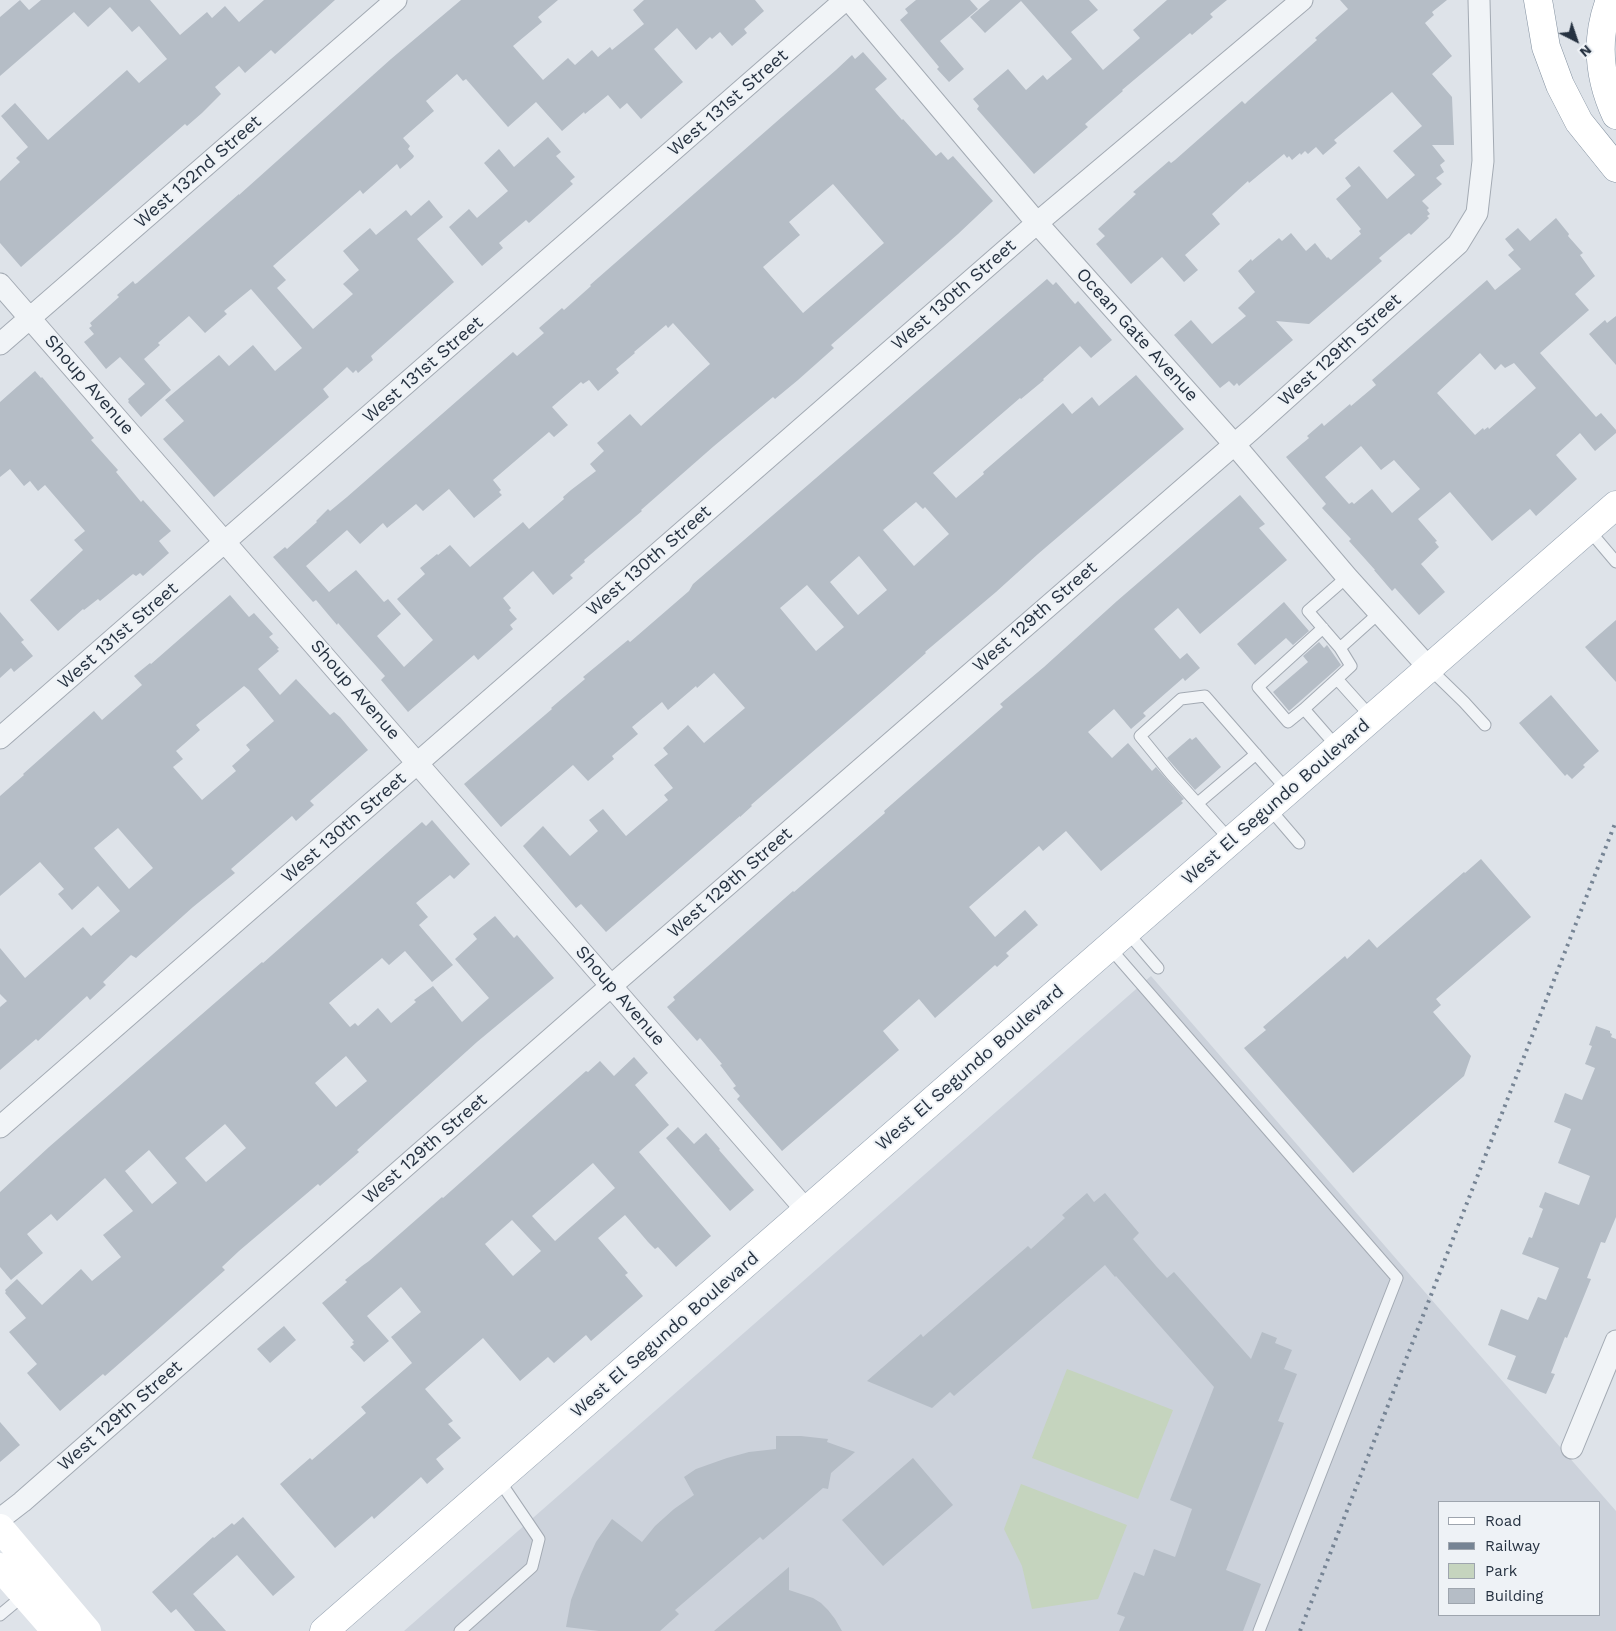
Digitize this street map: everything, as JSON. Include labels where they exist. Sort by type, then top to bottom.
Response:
[{"type":"main road","points":[[1538,0],[1546,46],[1560,85],[1579,122],[1616,168]]},
{"type":"main road","points":[[1610,0],[1606,9],[1601,40],[1600,65],[1604,84],[1616,115]]},
{"type":"main road","name":"West El Segundo Boulevard","points":[[324,1631],[1616,505]]},
{"type":"main road","points":[[0,1528],[87,1631]]},
{"type":"main road","points":[[0,1567],[56,1631]]},
{"type":"street","name":"West 132nd Street","points":[[0,344],[396,0]]},
{"type":"street","name":"West 131st Street","points":[[0,738],[845,0]]},
{"type":"street","name":"Ocean Gate Avenue","points":[[849,0],[1037,223],[1234,444],[1347,577],[1429,668]]},
{"type":"street","name":"West 130th Street","points":[[0,1127],[1037,223],[1302,0]]},
{"type":"street","name":"West 129th Street","points":[[0,1519],[22,1502],[1234,444],[1458,244],[1477,213],[1483,161],[1479,0]]},
{"type":"street","name":"Shoup Avenue","points":[[0,284],[808,1211]]},
{"type":"street","points":[[1572,1448],[1616,1340]]},
{"type":"lane","points":[[1588,529],[1616,562]]},
{"type":"lane","points":[[1323,628],[1258,687],[1288,722],[1351,666],[1340,648],[1308,610],[1347,577]]},
{"type":"lane","points":[[1340,648],[1379,613]]},
{"type":"lane","points":[[1429,668],[1485,725]]},
{"type":"lane","points":[[1337,679],[1372,718]]},
{"type":"lane","points":[[1232,841],[1140,736],[1181,699],[1205,696],[1256,754],[1299,843]]},
{"type":"lane","points":[[1304,709],[1338,748]]},
{"type":"lane","points":[[1198,803],[1256,754]]},
{"type":"lane","points":[[1118,940],[1158,968]]},
{"type":"lane","points":[[1118,940],[1397,1278],[1259,1631]]},
{"type":"lane","points":[[460,1631],[532,1567],[539,1539],[499,1480]]},
{"type":"lane","points":[[0,1615],[24,1595]]},
{"type":"shaded area","points":[[1151,976],[1616,1511],[1616,1631],[404,1631]]},
{"type":"green space","points":[[1067,1369],[1173,1410],[1138,1499],[1032,1458]]},
{"type":"green space","points":[[1021,1484],[1127,1525],[1098,1599],[1032,1609],[1022,1566],[1004,1529]]},
{"type":"building","points":[[20,0],[29,10],[41,0],[150,0],[180,35],[207,12],[212,18],[225,6],[239,22],[264,0],[335,0],[275,54],[271,50],[245,73],[239,66],[215,87],[221,94],[202,113],[187,126],[185,124],[21,267],[0,243],[0,181],[20,162],[16,158],[28,147],[1,116],[15,103],[48,140],[127,70],[139,83],[167,59],[139,26],[132,32],[110,7],[88,27],[74,12],[0,76],[0,17]]},
{"type":"building","points":[[461,0],[558,0],[538,17],[542,22],[513,46],[543,80],[568,58],[575,65],[592,50],[598,57],[610,47],[612,50],[644,24],[633,10],[644,0],[755,0],[764,11],[744,29],[747,33],[732,46],[720,32],[712,39],[710,37],[696,50],[677,28],[654,49],[683,82],[641,119],[627,103],[620,109],[608,95],[562,131],[536,102],[508,127],[466,79],[463,81],[457,74],[426,101],[434,111],[403,138],[410,146],[408,149],[414,156],[413,158],[400,169],[397,164],[363,194],[360,190],[273,266],[286,280],[277,288],[313,329],[353,294],[343,284],[359,270],[343,251],[370,228],[376,235],[406,210],[411,216],[429,200],[443,217],[417,239],[454,282],[371,356],[373,360],[358,373],[356,370],[353,373],[347,367],[323,389],[329,397],[214,497],[163,439],[184,421],[165,400],[219,355],[229,366],[253,345],[275,371],[302,348],[251,289],[224,311],[227,314],[205,333],[189,316],[158,343],[160,345],[144,359],[171,390],[141,417],[128,402],[128,399],[145,384],[120,357],[106,369],[84,342],[94,334],[89,328],[92,326],[90,323],[119,297],[117,295],[133,281],[135,284],[137,283],[391,59]]},
{"type":"building","points":[[916,0],[970,0],[978,9],[940,41],[964,69],[949,82],[900,20],[908,13],[905,9]]},
{"type":"building","points":[[990,0],[1089,0],[1098,10],[1071,32],[1103,70],[1140,38],[1133,30],[1167,0],[1227,0],[1210,14],[1213,17],[1192,35],[1190,33],[1122,90],[1085,124],[1088,127],[1034,174],[977,109],[979,106],[973,99],[1008,69],[1026,90],[1043,75],[1047,80],[1072,59],[1021,1],[985,33],[970,17]]},
{"type":"building","points":[[1340,0],[1447,0],[1432,12],[1434,15],[1425,23],[1452,56],[1432,74],[1452,97],[1454,145],[1432,145],[1445,161],[1440,165],[1444,172],[1436,178],[1442,184],[1422,201],[1429,208],[1427,210],[1430,214],[1427,216],[1429,218],[1411,235],[1409,233],[1379,258],[1382,261],[1309,324],[1276,321],[1293,340],[1239,386],[1237,383],[1234,386],[1229,381],[1220,388],[1174,335],[1191,320],[1212,344],[1246,316],[1238,308],[1255,292],[1238,271],[1279,238],[1282,241],[1291,233],[1306,251],[1315,243],[1327,258],[1331,260],[1361,234],[1359,231],[1361,229],[1336,199],[1351,186],[1345,178],[1359,166],[1387,199],[1415,175],[1393,151],[1422,126],[1392,92],[1334,140],[1337,143],[1323,155],[1316,147],[1308,154],[1305,151],[1301,155],[1300,153],[1292,160],[1284,154],[1249,183],[1248,181],[1212,214],[1220,224],[1185,255],[1198,270],[1184,282],[1162,257],[1131,284],[1096,244],[1105,236],[1098,229],[1136,194],[1133,192],[1169,161],[1171,163],[1175,160],[1242,101],[1245,104],[1317,40],[1315,38],[1348,9]]},
{"type":"building","points":[[863,52],[887,79],[875,89],[902,120],[936,156],[941,152],[948,160],[953,156],[993,201],[831,345],[834,348],[798,380],[775,399],[773,397],[714,446],[584,560],[585,562],[570,575],[573,578],[553,595],[533,571],[503,598],[511,608],[509,610],[517,619],[510,625],[513,629],[478,660],[474,655],[408,712],[381,680],[385,676],[338,623],[337,625],[316,600],[313,602],[273,557],[285,547],[287,549],[317,522],[328,509],[330,511],[347,497],[513,352],[517,356],[544,333],[539,328],[562,308],[564,310],[852,55],[855,59]],"holes":[[[833,184],[884,243],[803,313],[763,267],[800,235],[789,222]],[[673,323],[710,364],[641,426],[630,414],[597,443],[604,451],[590,464],[596,471],[571,490],[563,497],[564,499],[529,529],[523,522],[470,567],[450,545],[420,568],[425,574],[397,599],[433,640],[404,667],[377,636],[401,614],[388,599],[384,602],[356,570],[329,592],[306,566],[347,530],[360,544],[383,523],[387,528],[416,504],[423,511],[449,489],[474,518],[502,495],[499,492],[501,490],[493,480],[549,432],[554,437],[568,425],[552,407],[581,382],[583,384],[589,380],[598,391],[619,373],[616,369],[634,352],[666,325],[668,328]]]},
{"type":"building","points":[[548,137],[561,152],[556,156],[575,177],[570,181],[573,184],[529,223],[526,220],[499,243],[503,248],[482,266],[449,227],[469,209],[477,218],[508,191],[484,163],[499,149],[514,167]]},
{"type":"building","points":[[1556,218],[1583,253],[1580,255],[1595,276],[1575,294],[1589,310],[1540,353],[1596,417],[1601,413],[1616,430],[1616,433],[1595,451],[1580,433],[1556,455],[1577,479],[1536,516],[1530,509],[1492,541],[1450,492],[1418,519],[1437,541],[1435,542],[1439,547],[1421,564],[1445,592],[1419,615],[1395,588],[1392,591],[1349,541],[1351,539],[1322,508],[1326,504],[1286,457],[1309,438],[1307,436],[1322,423],[1324,426],[1376,385],[1372,380],[1487,280],[1495,290],[1521,269],[1508,255],[1514,250],[1505,239],[1518,228],[1530,241]],"holes":[[[1480,353],[1495,370],[1501,364],[1505,368],[1514,363],[1536,388],[1489,429],[1488,427],[1484,430],[1483,428],[1475,435],[1437,393]],[[1361,446],[1381,470],[1394,460],[1420,489],[1392,513],[1372,489],[1354,504],[1352,502],[1349,504],[1325,477]]]},
{"type":"building","points":[[1047,279],[1053,285],[1056,282],[1075,304],[1078,301],[1112,340],[1091,358],[1080,346],[1044,380],[1020,398],[933,473],[956,498],[984,474],[983,472],[1063,403],[1072,414],[1092,397],[1099,406],[1136,375],[1184,429],[925,652],[751,805],[740,817],[606,932],[581,904],[576,908],[523,846],[543,826],[570,856],[598,831],[589,820],[603,809],[626,836],[668,800],[664,795],[673,788],[654,765],[668,754],[663,748],[688,725],[704,743],[745,708],[714,673],[668,710],[662,702],[632,727],[638,734],[612,756],[614,759],[588,781],[573,765],[501,827],[464,784],[552,709],[585,679],[583,677],[628,640],[630,642],[689,591],[693,584]],"holes":[[[916,502],[923,509],[925,507],[949,534],[914,566],[883,530]],[[859,556],[887,590],[858,615],[830,582]],[[807,585],[844,627],[816,651],[780,608]]]},
{"type":"building","points":[[1616,316],[1616,365],[1589,334],[1605,320],[1607,323]]},
{"type":"building","points":[[35,371],[94,438],[91,440],[118,470],[116,472],[141,502],[143,500],[171,531],[159,541],[169,553],[143,576],[140,573],[136,576],[133,574],[100,601],[98,599],[83,609],[58,631],[30,600],[83,550],[74,540],[85,531],[45,485],[38,491],[30,481],[24,486],[10,469],[0,477],[0,402]]},
{"type":"building","points":[[1240,495],[1265,524],[1259,528],[1287,560],[1200,634],[1178,608],[1154,629],[1180,659],[1187,653],[1200,668],[1185,681],[1183,678],[1143,713],[1146,716],[1131,729],[1114,709],[1088,732],[1112,758],[1128,743],[1152,771],[1156,767],[1184,799],[1181,801],[1183,803],[1101,871],[1066,831],[1043,851],[1039,846],[969,907],[995,937],[1025,910],[1038,925],[1006,953],[1009,956],[997,967],[995,965],[935,1018],[919,999],[883,1031],[899,1050],[782,1151],[737,1099],[740,1096],[733,1088],[736,1086],[720,1065],[722,1064],[700,1038],[697,1041],[667,1007],[675,1000],[673,997],[885,813],[884,811],[1003,707],[1000,704]]},
{"type":"building","points":[[230,595],[249,617],[254,613],[273,634],[269,637],[279,648],[277,649],[279,651],[258,669],[280,695],[296,679],[330,715],[334,712],[340,717],[368,750],[310,801],[314,805],[296,821],[292,816],[231,869],[235,873],[193,907],[136,958],[131,955],[103,982],[106,985],[90,1000],[87,996],[38,1041],[36,1039],[0,1070],[0,1007],[7,1001],[0,994],[0,948],[25,978],[83,927],[91,936],[120,911],[98,886],[72,910],[58,894],[64,889],[40,862],[0,896],[0,796],[94,711],[102,720],[142,685],[134,676],[151,664]],"holes":[[[244,686],[274,721],[246,745],[250,750],[232,766],[236,771],[202,800],[173,767],[183,759],[176,751],[200,730],[196,725]],[[118,828],[153,868],[129,889],[94,848]]]},
{"type":"building","points":[[1284,602],[1309,631],[1293,645],[1286,638],[1255,665],[1237,644]]},
{"type":"building","points":[[0,612],[24,640],[21,642],[33,656],[14,672],[11,668],[0,678]]},
{"type":"building","points":[[1616,620],[1616,682],[1585,647]]},
{"type":"building","points":[[1319,642],[1324,648],[1327,645],[1341,665],[1289,711],[1273,692],[1308,662],[1303,656]]},
{"type":"building","points":[[1551,695],[1599,751],[1583,765],[1585,767],[1572,779],[1567,774],[1565,776],[1519,723]]},
{"type":"building","points":[[1196,737],[1221,767],[1195,790],[1167,758],[1190,738],[1192,740]]},
{"type":"building","points":[[432,820],[470,864],[454,879],[450,875],[416,903],[428,917],[419,925],[453,965],[432,982],[405,951],[389,965],[382,958],[329,1003],[350,1027],[355,1023],[358,1026],[378,1008],[391,1023],[416,1002],[414,1000],[433,986],[462,1022],[489,998],[455,959],[477,939],[473,934],[495,916],[514,938],[517,935],[554,978],[477,1042],[357,1150],[359,1152],[320,1186],[318,1184],[239,1251],[222,1267],[225,1270],[153,1334],[105,1376],[103,1374],[60,1411],[27,1373],[37,1364],[9,1332],[26,1318],[5,1293],[5,1290],[17,1279],[42,1305],[81,1269],[92,1281],[121,1257],[103,1235],[133,1211],[105,1178],[57,1221],[51,1214],[27,1234],[43,1253],[11,1280],[0,1267],[0,1192],[49,1147],[263,963],[422,822],[426,826]],"holes":[[[346,1056],[367,1081],[336,1107],[315,1083]],[[225,1124],[246,1148],[206,1182],[185,1158]],[[149,1150],[177,1183],[152,1204],[125,1171]]]},
{"type":"building","points":[[1481,859],[1531,917],[1436,999],[1441,1005],[1433,1012],[1471,1056],[1464,1076],[1353,1173],[1244,1048],[1266,1030],[1263,1027],[1345,956],[1347,959],[1369,939],[1377,948]]},
{"type":"building","points":[[1596,1026],[1610,1031],[1611,1037],[1616,1039],[1616,1217],[1605,1243],[1601,1242],[1587,1278],[1591,1279],[1567,1338],[1565,1337],[1551,1373],[1555,1374],[1546,1394],[1507,1379],[1516,1356],[1488,1345],[1501,1309],[1528,1320],[1538,1297],[1546,1300],[1559,1268],[1522,1254],[1529,1237],[1532,1238],[1543,1209],[1539,1207],[1545,1192],[1579,1205],[1590,1176],[1558,1163],[1571,1129],[1554,1122],[1565,1093],[1582,1100],[1595,1068],[1585,1064],[1592,1046],[1589,1045]]},
{"type":"building","points":[[634,1057],[648,1073],[635,1085],[669,1125],[639,1152],[711,1236],[676,1267],[658,1247],[655,1249],[648,1242],[625,1215],[598,1238],[628,1273],[625,1275],[643,1296],[591,1341],[586,1335],[554,1363],[548,1357],[520,1381],[483,1338],[425,1389],[453,1421],[448,1424],[461,1438],[436,1459],[444,1469],[427,1484],[421,1477],[374,1519],[372,1516],[335,1548],[280,1484],[310,1458],[312,1460],[366,1413],[361,1407],[412,1363],[391,1337],[421,1312],[401,1287],[367,1316],[389,1341],[364,1362],[350,1347],[354,1344],[352,1342],[354,1341],[322,1303],[347,1282],[345,1280],[443,1198],[586,1071],[588,1072],[600,1061],[614,1076]],"holes":[[[593,1163],[615,1188],[555,1241],[532,1216]],[[512,1220],[541,1251],[513,1276],[485,1244]]]},
{"type":"building","points":[[678,1127],[694,1144],[706,1133],[754,1190],[730,1211],[666,1138]]},
{"type":"building","points":[[1087,1193],[1094,1202],[1105,1193],[1139,1233],[1133,1239],[1156,1266],[1167,1278],[1174,1272],[1251,1359],[1262,1332],[1277,1338],[1275,1343],[1292,1350],[1284,1369],[1297,1374],[1278,1421],[1284,1423],[1226,1570],[1261,1584],[1243,1631],[1119,1631],[1125,1617],[1117,1614],[1134,1572],[1144,1576],[1154,1549],[1175,1557],[1192,1509],[1170,1500],[1214,1387],[1105,1265],[954,1396],[950,1392],[932,1408],[867,1381],[921,1334],[923,1337],[1028,1246],[1031,1249],[1065,1218],[1062,1215]]},
{"type":"building","points":[[284,1326],[296,1340],[270,1363],[257,1349]]},
{"type":"building","points":[[0,1422],[20,1445],[0,1462]]},
{"type":"building","points":[[776,1436],[828,1439],[827,1442],[855,1452],[831,1473],[828,1489],[823,1488],[763,1540],[760,1537],[675,1610],[679,1614],[660,1631],[599,1631],[566,1627],[571,1600],[581,1574],[596,1542],[612,1519],[642,1542],[655,1526],[694,1495],[684,1477],[696,1469],[727,1458],[749,1452],[776,1449]]},
{"type":"building","points":[[913,1458],[953,1505],[883,1566],[842,1520]]},
{"type":"building","points":[[243,1517],[295,1577],[273,1596],[237,1555],[193,1594],[226,1631],[195,1631],[176,1609],[171,1613],[152,1592],[213,1537],[232,1523],[234,1525]]},
{"type":"building","points":[[789,1567],[789,1590],[813,1598],[821,1603],[835,1619],[842,1631],[714,1631]]},
{"type":"railway","points":[[1300,1631],[1616,821]]}]
